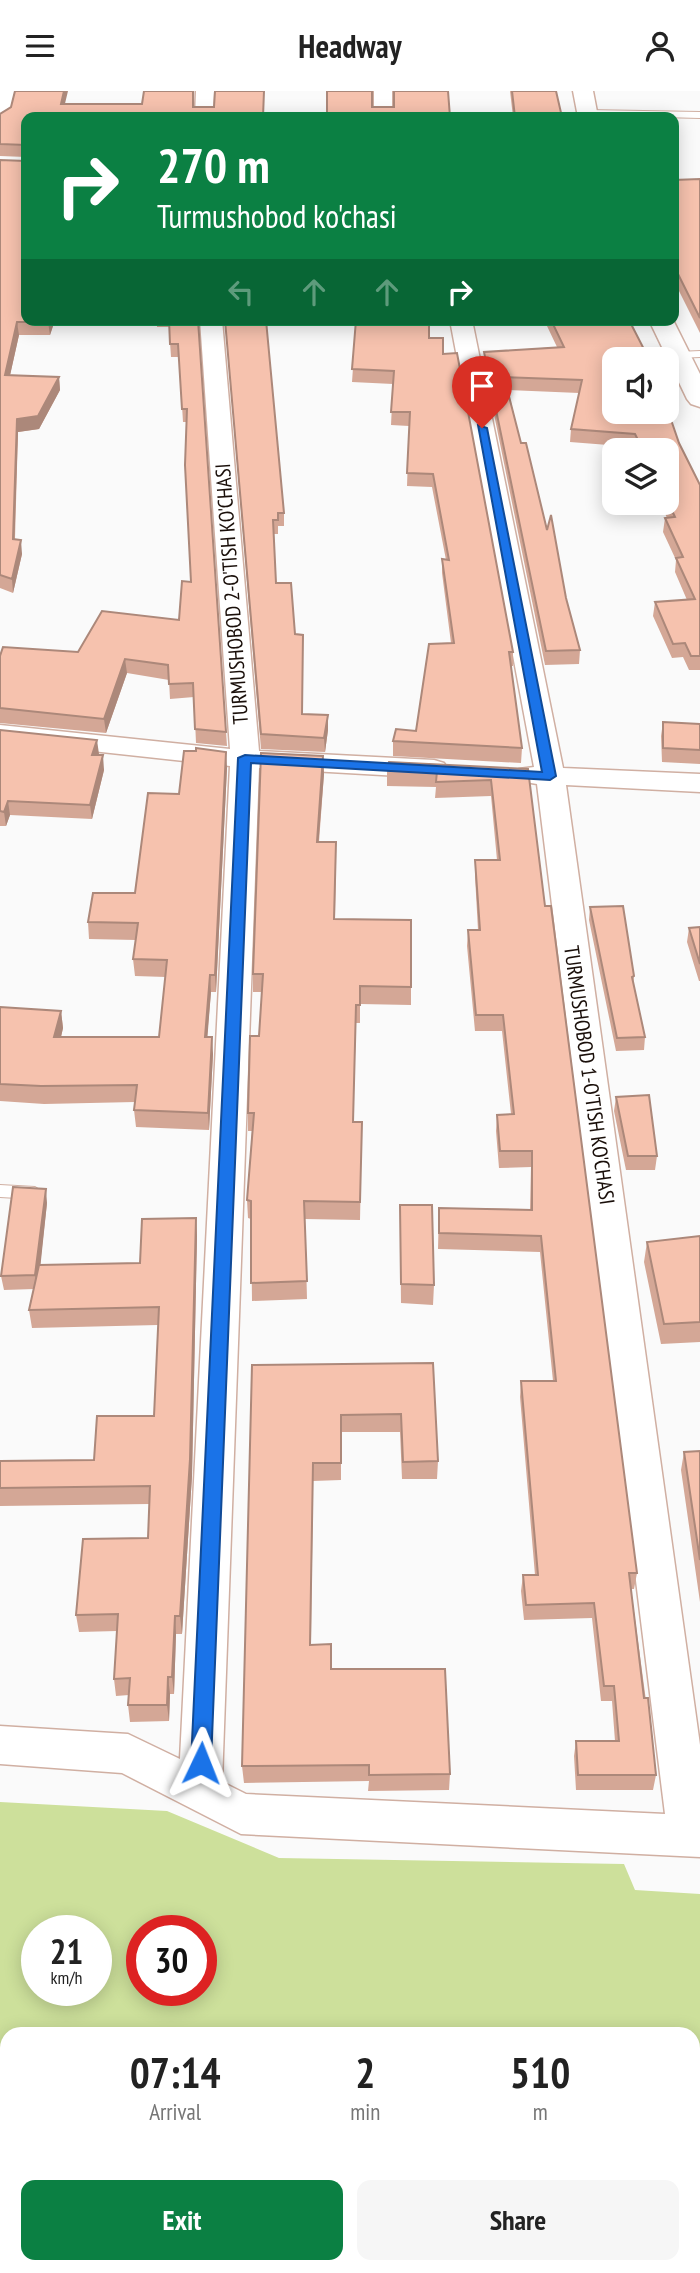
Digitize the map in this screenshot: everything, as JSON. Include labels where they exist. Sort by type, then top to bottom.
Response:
[{"type":"street","points":[[0,118],[7,91]]},
{"type":"street","points":[[204,112],[205,91]]},
{"type":"street","points":[[383,91],[383,112]]},
{"type":"street","points":[[583,91],[587,112]]},
{"type":"street","name":"TURMUSHOBOD 2-O'TISH KO'CHASI","points":[[200,1791],[245,758],[211,326]]},
{"type":"street","name":"TURMUSHOBOD 1-O'TISH KO'CHASI","points":[[462,326],[550,776],[695,1835]]},
{"type":"street","points":[[666,326],[689,355],[700,399]]},
{"type":"street","points":[[0,733],[245,758],[467,771]]},
{"type":"street","points":[[508,774],[700,783]]},
{"type":"street","points":[[0,1745],[128,1754],[241,1814],[695,1835]]},
{"type":"lane","points":[[679,115],[700,115]]},
{"type":"lane","points":[[0,1191],[36,1193]]},
{"type":"green space","points":[[0,1802],[167,1811],[279,1858],[624,1864],[635,1890],[700,1894],[700,2027],[0,2027]]},
{"type":"building","points":[[15,91],[64,91],[61,104],[142,104],[144,91],[193,91],[193,107],[214,107],[215,91],[264,91],[263,112],[21,112],[21,145],[0,144],[0,114],[11,107]]},
{"type":"building","points":[[327,91],[372,91],[372,107],[394,107],[394,91],[448,91],[450,112],[327,112]]},
{"type":"building","points":[[512,91],[556,91],[561,112],[514,112]]},
{"type":"building","points":[[0,160],[21,161],[21,322],[17,322],[5,375],[59,377],[38,416],[17,419],[13,539],[21,540],[12,579],[0,575]]},
{"type":"building","points":[[700,179],[700,318],[679,276],[679,180]]},
{"type":"building","points":[[169,326],[198,326],[226,732],[195,729],[193,683],[169,684],[168,665],[125,659],[104,719],[0,708],[0,656],[3,647],[78,652],[102,611],[179,620],[182,581],[191,582],[185,465],[187,409],[182,409],[178,344],[170,344]]},
{"type":"building","points":[[226,326],[267,326],[284,513],[278,513],[278,520],[273,520],[276,583],[291,583],[295,634],[303,635],[302,714],[328,715],[324,738],[261,734]]},
{"type":"building","points":[[356,326],[429,326],[429,338],[443,338],[443,354],[457,353],[513,652],[509,652],[522,748],[393,741],[396,729],[416,731],[429,644],[454,643],[442,559],[449,560],[433,474],[407,473],[410,412],[391,412],[394,371],[352,369]]},
{"type":"building","points":[[554,326],[632,326],[643,347],[602,347],[602,424],[672,424],[677,438],[637,438],[635,434],[571,429],[582,380],[504,377],[521,443],[526,443],[547,530],[551,515],[566,598],[580,650],[546,651],[484,352],[564,347]]},
{"type":"building","points":[[679,443],[700,485],[700,656],[691,656],[685,643],[673,644],[655,602],[695,599],[676,558],[683,557],[665,518],[675,517],[674,515],[679,515]]},
{"type":"building","points":[[663,722],[700,724],[700,750],[663,748]]},
{"type":"building","points":[[0,730],[97,740],[92,755],[103,755],[90,805],[8,801],[4,812],[0,811]]},
{"type":"building","points":[[196,748],[226,752],[215,975],[210,975],[205,1037],[212,1037],[208,1113],[134,1110],[137,1085],[0,1084],[0,1007],[61,1011],[54,1037],[159,1037],[167,960],[133,959],[138,923],[88,922],[93,893],[135,893],[148,793],[179,794],[184,751],[196,751]]},
{"type":"building","points":[[261,753],[323,756],[317,842],[336,842],[334,919],[411,920],[411,987],[360,986],[360,1005],[356,1005],[353,1122],[362,1122],[360,1202],[304,1201],[307,1281],[251,1283],[251,1201],[247,1200],[254,1113],[248,1113],[250,1036],[259,1036],[263,974],[253,974]]},
{"type":"building","points":[[389,762],[528,769],[545,906],[551,906],[637,1573],[629,1573],[644,1698],[648,1698],[656,1775],[578,1775],[576,1741],[619,1741],[614,1686],[604,1686],[594,1603],[526,1605],[523,1575],[538,1575],[521,1381],[556,1381],[541,1236],[439,1233],[439,1208],[532,1210],[532,1151],[500,1151],[497,1115],[514,1114],[503,1015],[476,1015],[468,930],[480,930],[475,860],[500,860],[491,780],[436,782],[437,771],[387,770]]},
{"type":"building","points":[[623,906],[634,976],[632,977],[645,1037],[617,1038],[590,907]]},
{"type":"building","points":[[700,927],[700,964],[689,928]]},
{"type":"building","points":[[649,1095],[657,1156],[628,1156],[616,1097]]},
{"type":"building","points":[[13,1187],[46,1189],[35,1275],[1,1276]]},
{"type":"building","points":[[400,1205],[432,1205],[434,1285],[401,1284]]},
{"type":"building","points":[[196,1218],[190,1459],[180,1616],[175,1616],[172,1677],[168,1677],[167,1705],[128,1705],[130,1678],[114,1679],[118,1614],[76,1615],[83,1539],[148,1538],[150,1486],[0,1488],[0,1461],[94,1460],[97,1416],[154,1416],[159,1307],[29,1310],[39,1265],[140,1263],[142,1219]]},
{"type":"building","points":[[700,1236],[700,1322],[664,1324],[647,1242]]},
{"type":"building","points":[[433,1363],[438,1461],[403,1462],[401,1414],[341,1415],[341,1463],[313,1463],[310,1645],[331,1644],[331,1669],[445,1669],[450,1774],[369,1775],[369,1765],[242,1766],[252,1365]]},
{"type":"building","points":[[700,1451],[700,1560],[684,1452]]},
{"type":"route","points":[[201,1763],[245,758],[550,776],[482,428]]}]
